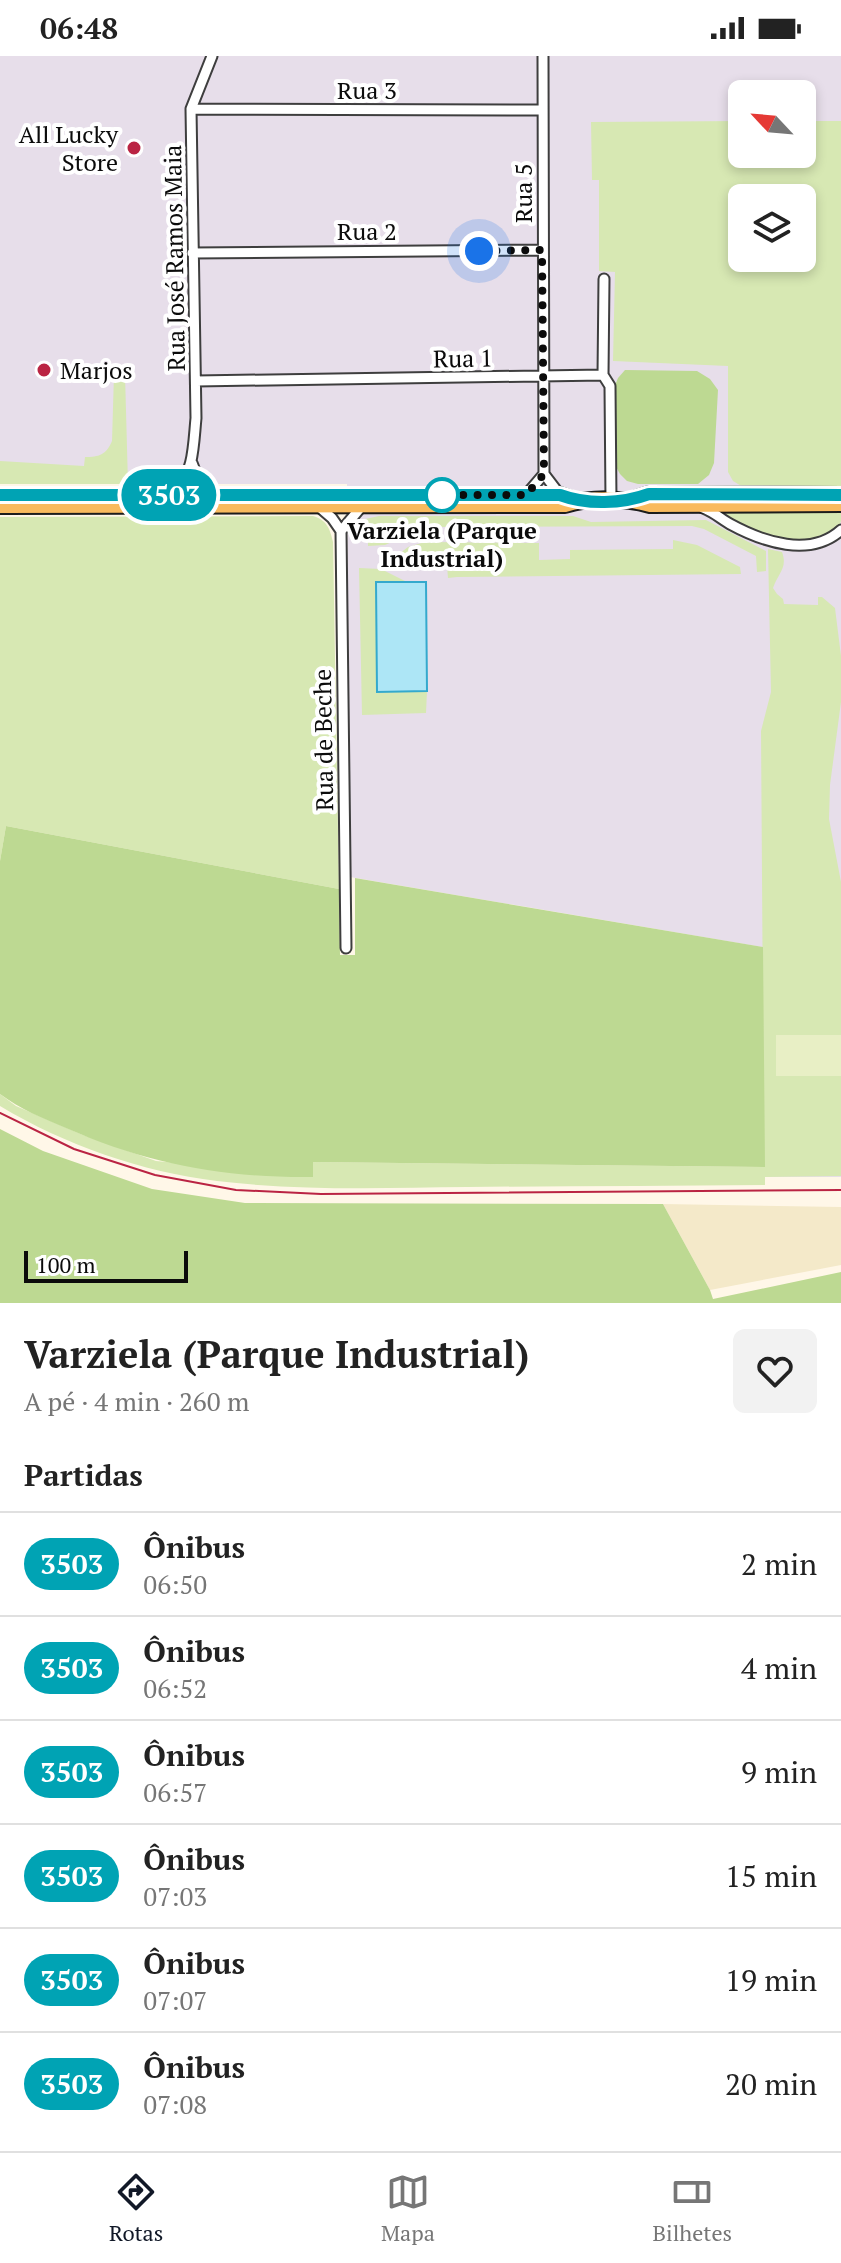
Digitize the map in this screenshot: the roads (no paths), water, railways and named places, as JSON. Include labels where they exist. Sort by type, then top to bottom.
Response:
[{"type":"main road","points":[[0,506],[565,505],[577,501],[631,500],[649,494],[841,495]]},
{"type":"main road","points":[[0,495],[560,495],[577,501]]},
{"type":"main road","points":[[85,506],[165,500],[176,495]]},
{"type":"main road","points":[[631,500],[650,505],[841,503]]},
{"type":"street","name":"Rua José Ramos Maia","points":[[176,495],[192,463],[196,418],[191,109],[212,56]]},
{"type":"street","name":"Rua 5","points":[[543,56],[544,474]]},
{"type":"street","name":"Rua 3","points":[[191,109],[543,110]]},
{"type":"street","name":"Rua 2","points":[[192,253],[542,250]]},
{"type":"street","points":[[604,279],[603,375],[610,386],[611,501]]},
{"type":"street","name":"Rua 1","points":[[196,381],[603,375]]},
{"type":"street","points":[[192,463],[209,496]]},
{"type":"street","points":[[526,495],[544,474],[560,495]]},
{"type":"street","points":[[825,495],[841,503]]},
{"type":"street","points":[[697,505],[756,537],[789,545],[841,537]]},
{"type":"street","points":[[318,506],[341,531],[363,506]]},
{"type":"street","points":[[828,539],[841,530]]},
{"type":"street","name":"Rua de Beche","points":[[341,531],[346,948]]},
{"type":"water","points":[[376,582],[426,582],[427,691],[377,692]]},
{"type":"tram line","points":[[0,1113],[74,1149],[155,1175],[236,1190],[321,1194],[841,1190]]},
{"type":"place","name":"All Lucky Store","points":[[134,148]]},
{"type":"place","name":"Marjos","points":[[44,370]]},
{"type":"place","name":"Varziela (Parque Industrial)","points":[[442,495]]}]
